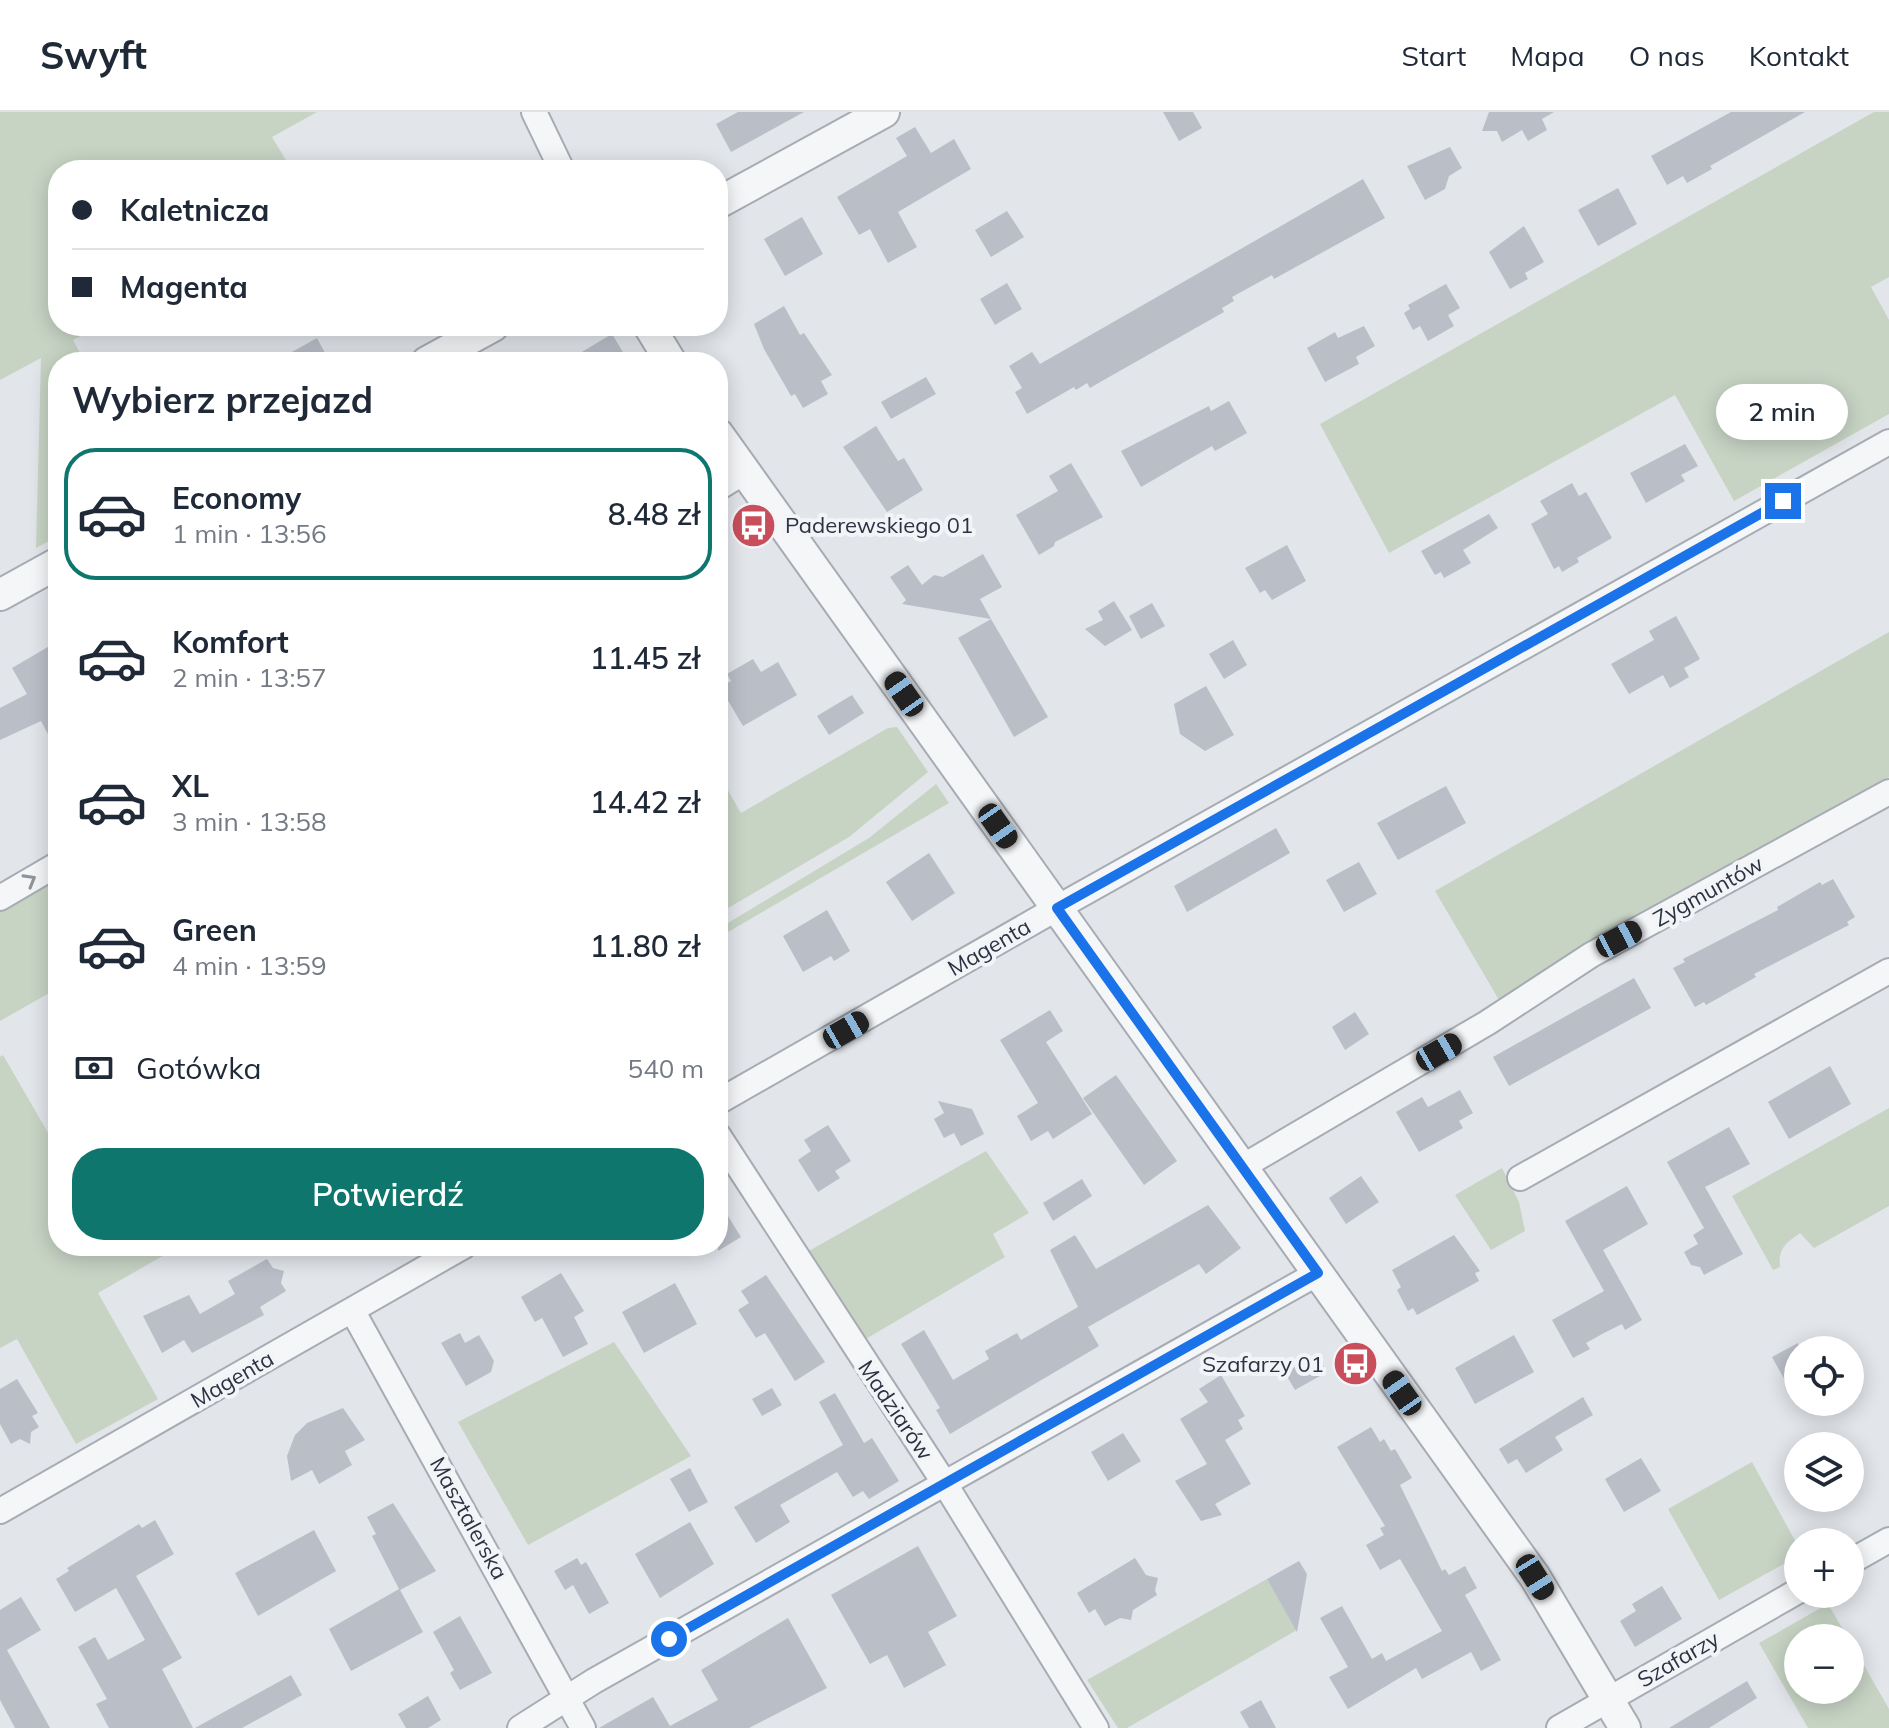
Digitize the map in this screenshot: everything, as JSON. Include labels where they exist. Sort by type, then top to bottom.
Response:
[{"type":"street","points":[[534,112],[557,160]]},
{"type":"street","points":[[728,198],[884,112]]},
{"type":"street","points":[[445,352],[475,336]]},
{"type":"street","name":"Magenta","points":[[728,1096],[1057,908],[1889,442]]},
{"type":"street","points":[[728,449],[1535,1577],[1625,1728]]},
{"type":"street","points":[[728,482],[744,472]]},
{"type":"street","points":[[0,595],[48,569]]},
{"type":"street","name":"Zygmuntów","points":[[1242,1167],[1487,1023],[1591,955],[1889,792]]},
{"type":"street","points":[[1,897],[48,870]]},
{"type":"street","points":[[1520,1178],[1889,971]]},
{"type":"street","name":"Madziarów","points":[[728,1150],[945,1484],[1096,1728]]},
{"type":"street","name":"Magenta","points":[[0,1511],[446,1256]]},
{"type":"street","points":[[520,1728],[1318,1273]]},
{"type":"street","name":"Masztalerska","points":[[352,1310],[583,1728]]},
{"type":"street","points":[[1864,1554],[1889,1540]]},
{"type":"street","name":"Szafarzy","points":[[1559,1728],[1784,1599]]},
{"type":"green space","points":[[0,112],[317,112],[272,137],[286,160],[48,160],[48,336],[81,336],[73,340],[80,352],[48,352],[48,541],[36,548],[41,358],[0,380]]},
{"type":"green space","points":[[1874,112],[1889,112],[1889,277],[1871,287],[1889,320],[1889,414],[1734,501],[1675,395],[1389,553],[1320,424]]},
{"type":"green space","points":[[1889,632],[1889,777],[1539,973],[1502,1005],[1435,891]]},
{"type":"green space","points":[[897,727],[928,772],[849,837],[728,908],[728,790],[741,813],[888,728]]},
{"type":"green space","points":[[936,784],[949,803],[728,932],[728,923],[869,838]]},
{"type":"green space","points":[[48,883],[48,994],[0,1021],[0,911]]},
{"type":"green space","points":[[3,1055],[48,1133],[48,1256],[163,1256],[98,1293],[158,1399],[76,1444],[17,1339],[0,1348],[0,1057]]},
{"type":"green space","points":[[1889,1108],[1889,1206],[1814,1248],[1800,1233],[1784,1247],[1780,1267],[1773,1270],[1732,1196]]},
{"type":"green space","points":[[986,1151],[1029,1213],[993,1234],[1005,1257],[864,1340],[807,1252]]},
{"type":"green space","points":[[1502,1168],[1519,1202],[1525,1231],[1491,1250],[1455,1195]]},
{"type":"green space","points":[[614,1342],[691,1456],[528,1545],[458,1422]]},
{"type":"green space","points":[[1752,1462],[1788,1528],[1784,1528],[1784,1564],[1719,1600],[1668,1509]]},
{"type":"green space","points":[[1267,1579],[1297,1630],[1127,1728],[1118,1728],[1087,1680]]},
{"type":"green space","points":[[1821,1608],[1830,1608],[1840,1624],[1793,1624]]},
{"type":"green space","points":[[1784,1629],[1784,1686],[1759,1643]]},
{"type":"green space","points":[[1864,1665],[1889,1709],[1889,1728],[1808,1728],[1794,1704],[1864,1704]]},
{"type":"building","points":[[738,112],[804,112],[731,152],[716,124]]},
{"type":"building","points":[[1163,112],[1193,112],[1202,128],[1179,141]]},
{"type":"building","points":[[1489,112],[1554,112],[1542,119],[1547,130],[1528,141],[1522,130],[1502,142],[1497,131],[1482,131]]},
{"type":"building","points":[[1731,112],[1805,112],[1710,166],[1712,169],[1687,183],[1683,176],[1667,185],[1651,156]]},
{"type":"building","points":[[915,127],[931,153],[954,139],[971,169],[898,212],[917,247],[888,263],[870,229],[859,235],[837,197],[907,156],[896,138]]},
{"type":"building","points":[[1450,147],[1462,168],[1449,176],[1445,189],[1425,200],[1407,166]]},
{"type":"building","points":[[1363,179],[1385,218],[1274,279],[1272,275],[1232,297],[1234,301],[1222,308],[1224,312],[1090,388],[1087,383],[1076,390],[1074,387],[1027,414],[1015,392],[1022,388],[1009,366],[1032,352],[1040,364]]},
{"type":"building","points":[[1618,188],[1637,224],[1598,246],[1578,210]]},
{"type":"building","points":[[1007,211],[1024,237],[991,257],[975,230]]},
{"type":"building","points":[[802,217],[823,254],[785,276],[764,239]]},
{"type":"building","points":[[1524,226],[1544,262],[1525,273],[1528,279],[1510,289],[1489,252]]},
{"type":"building","points":[[1007,283],[1022,309],[995,325],[980,299]]},
{"type":"building","points":[[1446,284],[1460,308],[1448,315],[1454,326],[1428,341],[1420,326],[1413,330],[1404,313],[1410,309],[1408,305]]},
{"type":"building","points":[[784,306],[800,335],[804,333],[832,375],[821,381],[828,394],[803,408],[795,394],[791,396],[764,349],[754,324]]},
{"type":"building","points":[[1364,326],[1375,346],[1356,357],[1359,364],[1325,382],[1307,348],[1335,332],[1338,338]]},
{"type":"building","points":[[613,336],[623,352],[582,352]]},
{"type":"building","points":[[317,338],[325,352],[292,352]]},
{"type":"building","points":[[926,377],[936,394],[891,419],[881,402]]},
{"type":"building","points":[[1229,401],[1247,433],[1215,451],[1212,446],[1141,487],[1121,451],[1209,406],[1211,411]]},
{"type":"building","points":[[876,426],[898,461],[904,458],[923,490],[887,512],[843,447]]},
{"type":"building","points":[[1685,444],[1698,466],[1681,475],[1685,481],[1646,503],[1630,473]]},
{"type":"building","points":[[1071,463],[1103,517],[1055,542],[1054,546],[1039,555],[1016,515],[1058,491],[1049,476]]},
{"type":"building","points":[[1572,483],[1579,496],[1586,492],[1612,538],[1577,558],[1579,562],[1562,572],[1559,566],[1554,569],[1531,524],[1548,514],[1540,501]]},
{"type":"building","points":[[1489,514],[1498,528],[1463,550],[1471,563],[1444,578],[1441,572],[1435,575],[1421,551]]},
{"type":"building","points":[[1287,545],[1306,581],[1272,600],[1265,590],[1260,593],[1245,568]]},
{"type":"building","points":[[983,554],[1002,587],[980,599],[991,619],[902,604],[906,600],[890,577],[908,565],[922,585],[934,575],[943,577]]},
{"type":"building","points":[[1114,601],[1132,630],[1105,646],[1085,629],[1103,620],[1098,611]]},
{"type":"building","points":[[1152,603],[1165,626],[1141,639],[1129,616]]},
{"type":"building","points":[[1676,616],[1700,659],[1684,668],[1689,677],[1670,688],[1663,675],[1629,694],[1611,664],[1654,640],[1649,631]]},
{"type":"building","points":[[991,619],[1048,717],[1014,737],[958,638]]},
{"type":"building","points":[[1233,640],[1247,665],[1224,679],[1209,654]]},
{"type":"building","points":[[48,647],[48,734],[41,721],[0,740],[0,708],[27,694],[12,668]]},
{"type":"building","points":[[753,659],[761,672],[778,662],[797,695],[743,726],[728,701],[728,683],[731,681],[728,673]]},
{"type":"building","points":[[1206,686],[1234,735],[1205,751],[1180,734],[1174,704]]},
{"type":"building","points":[[852,695],[864,713],[829,735],[817,716]]},
{"type":"building","points":[[1446,786],[1466,823],[1398,860],[1377,823]]},
{"type":"building","points":[[1276,828],[1290,853],[1187,912],[1174,886]]},
{"type":"building","points":[[929,853],[955,893],[912,921],[886,882]]},
{"type":"building","points":[[1359,862],[1377,894],[1344,912],[1326,880]]},
{"type":"building","points":[[1833,879],[1855,917],[1847,922],[1849,925],[1754,974],[1756,977],[1706,1005],[1704,1002],[1695,1007],[1673,968],[1685,962],[1683,959],[1778,910],[1777,907],[1820,882],[1822,885]]},
{"type":"building","points":[[827,910],[850,951],[834,961],[831,956],[803,972],[783,936]]},
{"type":"building","points":[[1634,978],[1651,1008],[1509,1086],[1493,1057]]},
{"type":"building","points":[[1050,1010],[1063,1031],[1046,1042],[1092,1114],[1053,1139],[1048,1131],[1031,1141],[1017,1116],[1038,1103],[1000,1040]]},
{"type":"building","points":[[1355,1012],[1369,1034],[1345,1050],[1332,1027]]},
{"type":"building","points":[[1830,1066],[1851,1104],[1789,1139],[1768,1102]]},
{"type":"building","points":[[1116,1075],[1177,1161],[1144,1185],[1083,1098]]},
{"type":"building","points":[[1460,1090],[1473,1113],[1459,1121],[1463,1128],[1419,1152],[1396,1112],[1422,1097],[1428,1107]]},
{"type":"building","points":[[938,1101],[972,1109],[984,1134],[961,1146],[954,1133],[944,1138],[934,1119],[944,1113]]},
{"type":"building","points":[[828,1125],[851,1161],[835,1171],[840,1178],[818,1192],[798,1160],[811,1151],[804,1140]]},
{"type":"building","points":[[1729,1127],[1750,1164],[1705,1187],[1743,1254],[1704,1275],[1700,1267],[1691,1265],[1684,1252],[1698,1244],[1693,1235],[1704,1228],[1667,1162]]},
{"type":"building","points":[[1361,1176],[1379,1202],[1346,1224],[1329,1198]]},
{"type":"building","points":[[1082,1179],[1092,1196],[1053,1221],[1043,1203]]},
{"type":"building","points":[[1627,1186],[1648,1224],[1603,1250],[1642,1320],[1625,1330],[1622,1324],[1604,1333],[1586,1343],[1590,1349],[1573,1358],[1552,1320],[1604,1291],[1565,1221]]},
{"type":"building","points":[[1208,1205],[1241,1248],[1206,1274],[1199,1264],[1088,1327],[1099,1346],[950,1434],[936,1410],[940,1408],[901,1344],[924,1330],[953,1380],[989,1359],[985,1351],[1017,1333],[1021,1340],[1078,1307],[1050,1250],[1075,1235],[1096,1269]]},
{"type":"building","points":[[728,1216],[741,1237],[728,1245]]},
{"type":"building","points":[[1454,1235],[1480,1271],[1475,1273],[1479,1281],[1417,1315],[1413,1308],[1408,1311],[1397,1290],[1401,1287],[1392,1270]]},
{"type":"building","points":[[267,1259],[273,1268],[284,1271],[281,1283],[286,1291],[260,1307],[264,1315],[192,1353],[184,1340],[162,1353],[143,1316],[189,1295],[200,1314],[235,1294],[228,1281]]},
{"type":"building","points":[[561,1273],[584,1311],[574,1317],[588,1344],[563,1357],[542,1318],[535,1322],[521,1297]]},
{"type":"building","points":[[766,1275],[825,1362],[795,1381],[765,1333],[756,1338],[738,1310],[749,1303],[741,1291]]},
{"type":"building","points":[[675,1283],[697,1324],[644,1353],[622,1312]]},
{"type":"building","points":[[460,1333],[465,1343],[479,1335],[494,1361],[491,1372],[466,1386],[441,1343]]},
{"type":"building","points":[[1514,1335],[1534,1372],[1475,1404],[1455,1368]]},
{"type":"building","points":[[1784,1351],[1784,1379],[1772,1357]]},
{"type":"building","points":[[1317,1354],[1327,1372],[1295,1390],[1285,1373]]},
{"type":"building","points":[[1221,1375],[1245,1416],[1238,1420],[1243,1429],[1225,1440],[1251,1484],[1215,1504],[1222,1515],[1201,1521],[1175,1481],[1207,1464],[1180,1419],[1208,1402],[1199,1389]]},
{"type":"building","points":[[17,1379],[38,1413],[32,1416],[39,1427],[31,1432],[30,1444],[20,1439],[11,1444],[0,1424],[0,1389]]},
{"type":"building","points":[[772,1388],[782,1405],[762,1416],[752,1399]]},
{"type":"building","points":[[835,1393],[864,1443],[872,1438],[899,1481],[869,1499],[863,1491],[853,1497],[837,1472],[780,1505],[790,1522],[756,1543],[734,1507],[843,1445],[819,1402]]},
{"type":"building","points":[[1583,1397],[1593,1415],[1555,1437],[1563,1450],[1526,1473],[1517,1459],[1508,1464],[1499,1449]]},
{"type":"building","points":[[343,1408],[365,1440],[345,1451],[352,1465],[319,1484],[312,1470],[291,1481],[287,1456],[295,1435],[307,1423]]},
{"type":"building","points":[[1371,1427],[1380,1442],[1384,1439],[1391,1451],[1395,1449],[1412,1478],[1400,1485],[1442,1571],[1445,1569],[1449,1575],[1465,1566],[1477,1588],[1465,1595],[1501,1660],[1481,1671],[1471,1652],[1422,1679],[1416,1668],[1348,1709],[1329,1677],[1348,1667],[1320,1618],[1342,1606],[1372,1659],[1382,1653],[1386,1661],[1442,1631],[1400,1559],[1380,1570],[1366,1545],[1384,1535],[1380,1528],[1385,1526],[1337,1447]]},
{"type":"building","points":[[1123,1433],[1141,1461],[1108,1481],[1091,1452]]},
{"type":"building","points":[[1641,1458],[1661,1491],[1624,1512],[1605,1479]]},
{"type":"building","points":[[690,1468],[708,1502],[689,1512],[670,1479]]},
{"type":"building","points":[[393,1503],[436,1571],[400,1590],[423,1632],[351,1671],[329,1629],[399,1589],[372,1536],[376,1534],[367,1517]]},
{"type":"building","points":[[155,1520],[174,1554],[136,1576],[182,1658],[162,1669],[193,1728],[109,1728],[96,1704],[107,1699],[78,1647],[95,1637],[108,1660],[145,1640],[116,1588],[75,1612],[56,1579],[69,1571],[67,1568],[139,1524],[142,1528]]},
{"type":"building","points":[[690,1522],[714,1564],[660,1598],[635,1554]]},
{"type":"building","points":[[314,1530],[336,1571],[258,1616],[235,1573]]},
{"type":"building","points":[[918,1546],[957,1616],[928,1632],[946,1665],[904,1688],[887,1655],[870,1664],[831,1595]]},
{"type":"building","points":[[577,1558],[581,1565],[586,1562],[609,1603],[589,1614],[573,1585],[565,1590],[554,1571]]},
{"type":"building","points":[[1135,1558],[1146,1575],[1158,1578],[1157,1595],[1133,1610],[1131,1620],[1120,1618],[1105,1626],[1095,1609],[1089,1613],[1077,1593]]},
{"type":"building","points":[[1299,1561],[1307,1574],[1297,1632],[1267,1579]]},
{"type":"building","points":[[1662,1586],[1682,1619],[1635,1647],[1620,1621],[1636,1611],[1632,1604]]},
{"type":"building","points":[[21,1597],[41,1630],[7,1650],[50,1728],[15,1728],[0,1700],[0,1610]]},
{"type":"building","points":[[460,1616],[492,1673],[460,1690],[450,1673],[454,1670],[433,1632]]},
{"type":"building","points":[[788,1618],[827,1688],[749,1728],[599,1728],[653,1697],[670,1726],[718,1700],[701,1670]]},
{"type":"building","points":[[291,1675],[302,1695],[242,1728],[195,1728]]},
{"type":"building","points":[[1747,1681],[1757,1698],[1709,1728],[1669,1728]]},
{"type":"building","points":[[428,1696],[441,1720],[428,1728],[406,1728],[398,1714]]},
{"type":"building","points":[[1261,1700],[1276,1728],[1249,1728],[1240,1712]]},
{"type":"place","name":"Paderewskiego 01","points":[[754,525]]},
{"type":"place","name":"Szafarzy 01","points":[[1355,1364]]},
{"type":"route","points":[[669,1639],[1318,1273],[1057,908],[1783,501]]}]
